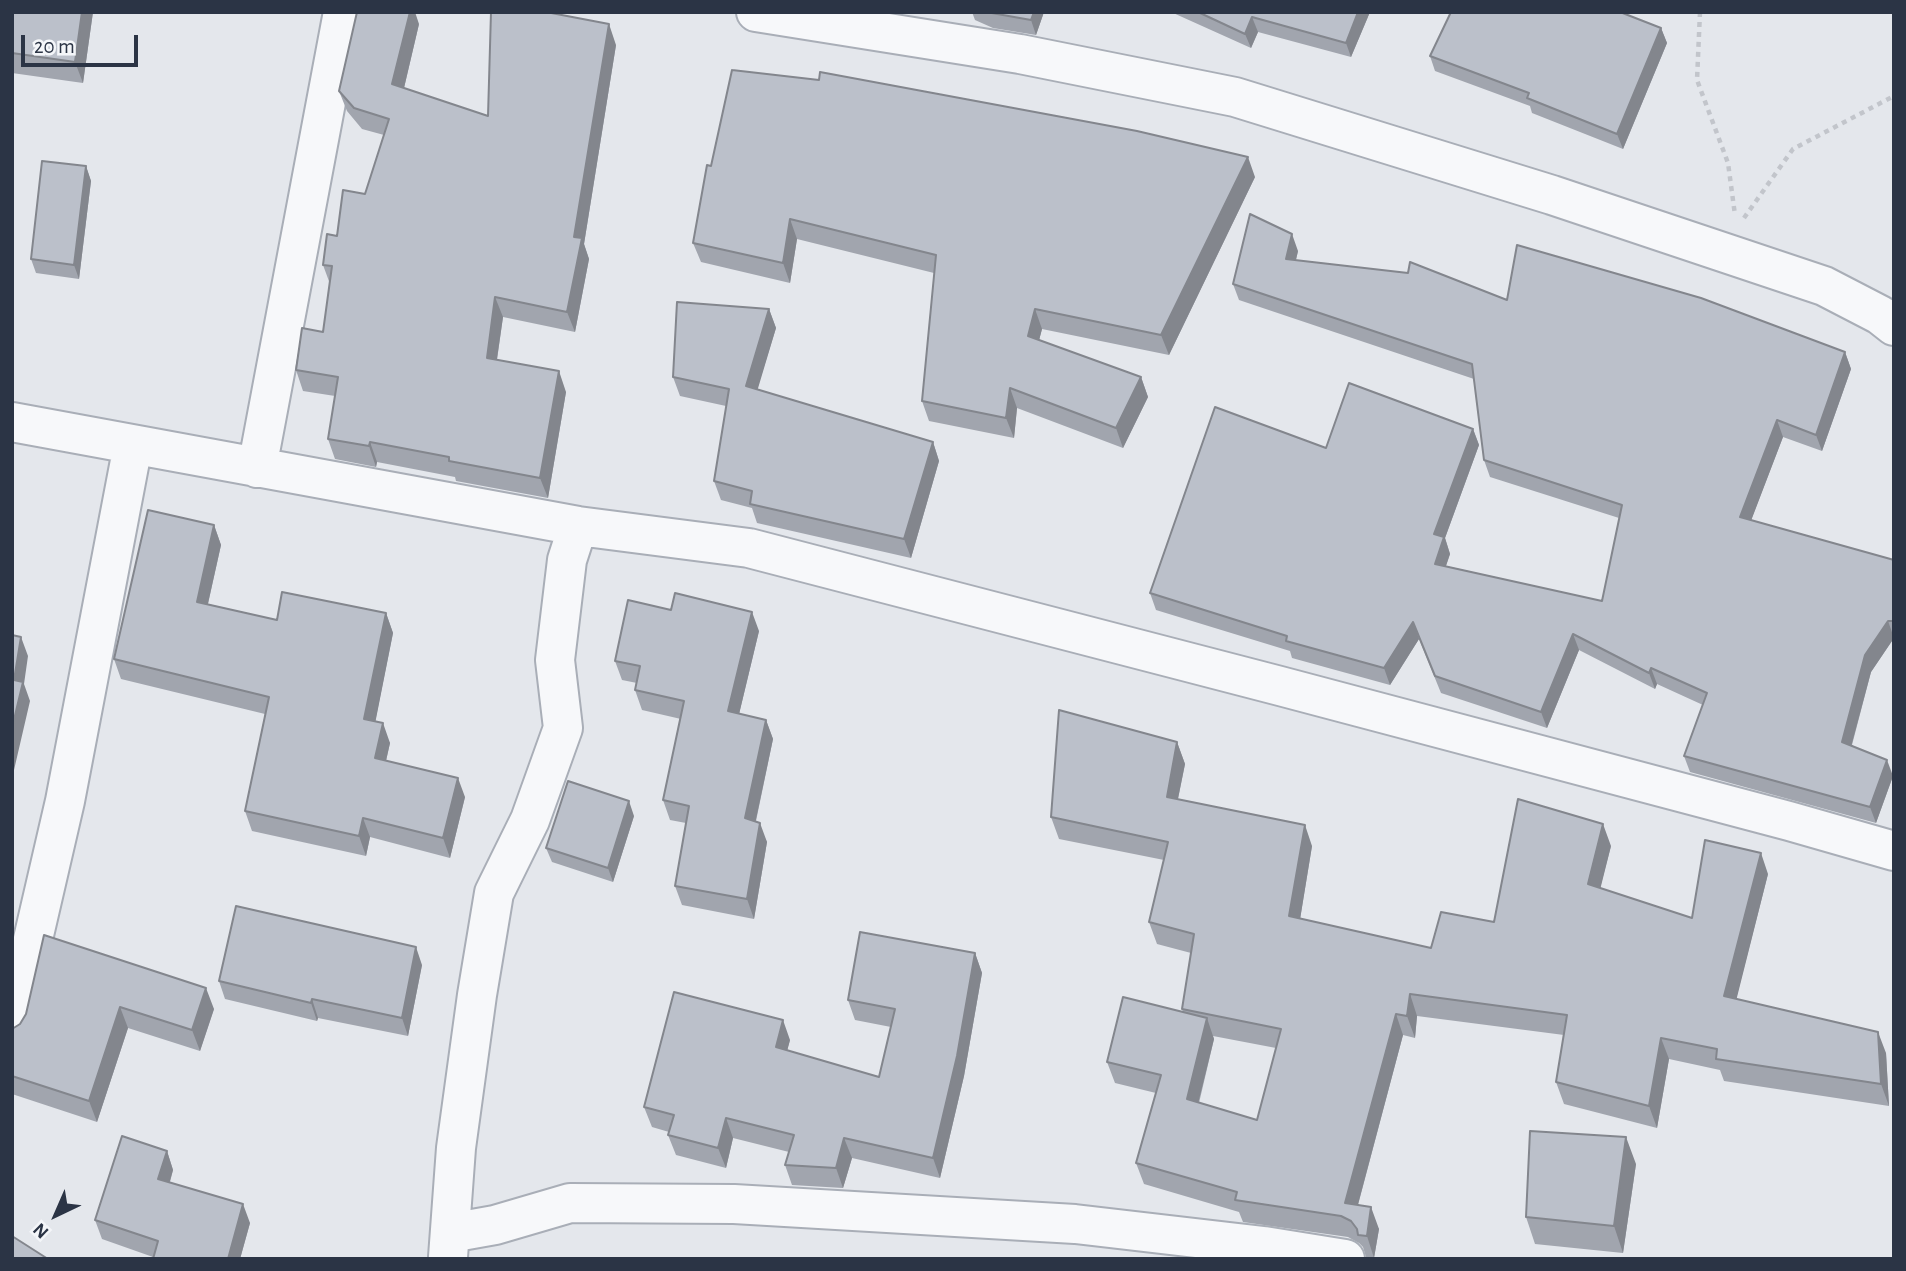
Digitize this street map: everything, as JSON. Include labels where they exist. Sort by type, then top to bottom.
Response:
[{"type":"street","points":[[257,468],[343,12]]},
{"type":"street","points":[[756,12],[1020,54],[1235,97],[1552,195],[1824,286],[1880,315],[1894,326]]},
{"type":"street","points":[[12,422],[578,526],[749,548],[1307,693],[1894,851]]},
{"type":"street","points":[[12,1030],[25,914],[65,800],[134,445]]},
{"type":"street","points":[[578,526],[568,560],[555,660],[563,727],[530,820],[494,893],[456,1147],[449,1246],[495,1225],[570,1203],[734,1204],[1075,1224],[1264,1246],[1345,1259]]},
{"type":"path","points":[[1700,12],[1697,80],[1728,163],[1736,228],[1793,149],[1894,96]]},
{"type":"building","points":[[12,12],[82,12],[75,62],[12,53]]},
{"type":"building","points":[[357,12],[410,12],[392,84],[488,116],[491,12],[546,12],[609,24],[574,237],[582,238],[567,312],[495,297],[487,358],[559,371],[540,478],[449,461],[449,457],[370,442],[369,446],[328,439],[338,377],[296,370],[302,328],[323,332],[332,266],[323,265],[327,234],[337,236],[343,190],[365,194],[389,119],[354,108],[339,91]]},
{"type":"building","points":[[986,12],[1034,12],[1031,20]]},
{"type":"building","points":[[1198,12],[1358,12],[1346,43],[1252,17],[1245,34]]},
{"type":"building","points":[[1451,12],[1620,12],[1661,28],[1617,134],[1527,98],[1529,93],[1430,56]]},
{"type":"building","points":[[732,70],[819,80],[820,72],[1137,131],[1248,157],[1161,335],[1035,309],[1028,336],[1141,377],[1116,428],[1010,388],[1006,418],[922,401],[936,255],[790,219],[783,263],[693,243],[707,165],[711,166]]},
{"type":"building","points":[[42,161],[86,166],[74,265],[31,259]]},
{"type":"building","points":[[1250,214],[1292,234],[1286,259],[1408,273],[1410,262],[1507,300],[1517,245],[1701,298],[1845,352],[1816,435],[1777,420],[1740,517],[1894,560],[1894,621],[1888,621],[1865,655],[1842,742],[1887,760],[1870,807],[1684,756],[1707,693],[1651,668],[1649,673],[1573,634],[1541,712],[1435,676],[1413,622],[1384,668],[1286,641],[1287,636],[1150,593],[1215,407],[1326,448],[1349,383],[1473,429],[1434,534],[1444,537],[1435,564],[1602,601],[1622,505],[1484,460],[1472,364],[1233,284]]},
{"type":"building","points":[[677,302],[769,309],[746,386],[933,442],[904,539],[750,504],[752,491],[714,481],[729,389],[673,377]]},
{"type":"building","points":[[148,510],[214,525],[197,602],[277,620],[282,592],[386,613],[364,719],[383,723],[375,758],[458,778],[443,838],[363,818],[359,836],[245,811],[269,697],[114,659]]},
{"type":"building","points":[[675,593],[752,612],[728,711],[766,720],[745,818],[760,823],[747,899],[675,886],[689,806],[663,800],[684,701],[635,690],[640,666],[615,661],[628,600],[671,610]]},
{"type":"building","points":[[12,635],[21,637],[14,680],[23,682],[12,728]]},
{"type":"building","points":[[1059,710],[1177,742],[1167,797],[1305,825],[1289,916],[1431,948],[1441,912],[1494,922],[1518,799],[1603,824],[1588,884],[1692,918],[1705,840],[1761,853],[1724,996],[1878,1032],[1881,1084],[1716,1059],[1717,1049],[1661,1038],[1649,1106],[1556,1082],[1567,1015],[1410,994],[1407,1016],[1396,1014],[1345,1203],[1371,1207],[1367,1236],[1358,1235],[1351,1221],[1341,1216],[1235,1200],[1237,1192],[1136,1163],[1161,1075],[1107,1062],[1123,997],[1207,1018],[1187,1099],[1257,1120],[1281,1029],[1182,1009],[1194,934],[1149,922],[1168,842],[1051,817]]},
{"type":"building","points":[[568,781],[629,801],[608,868],[546,848]]},
{"type":"building","points":[[236,906],[416,947],[402,1018],[312,999],[311,1003],[219,981]]},
{"type":"building","points":[[860,932],[975,953],[957,1056],[933,1158],[844,1138],[836,1168],[785,1165],[794,1135],[726,1118],[718,1148],[668,1135],[674,1115],[644,1107],[674,992],[783,1020],[776,1047],[879,1077],[895,1009],[848,1000]]},
{"type":"building","points":[[44,935],[206,988],[192,1030],[120,1007],[89,1101],[12,1076],[12,1029],[20,1024],[26,1014]]},
{"type":"building","points":[[1530,1131],[1626,1137],[1614,1226],[1526,1217]]},
{"type":"building","points":[[122,1136],[167,1151],[158,1179],[243,1204],[228,1259],[153,1259],[158,1241],[95,1220]]},
{"type":"building","points":[[12,1236],[48,1259],[12,1259]]}]
